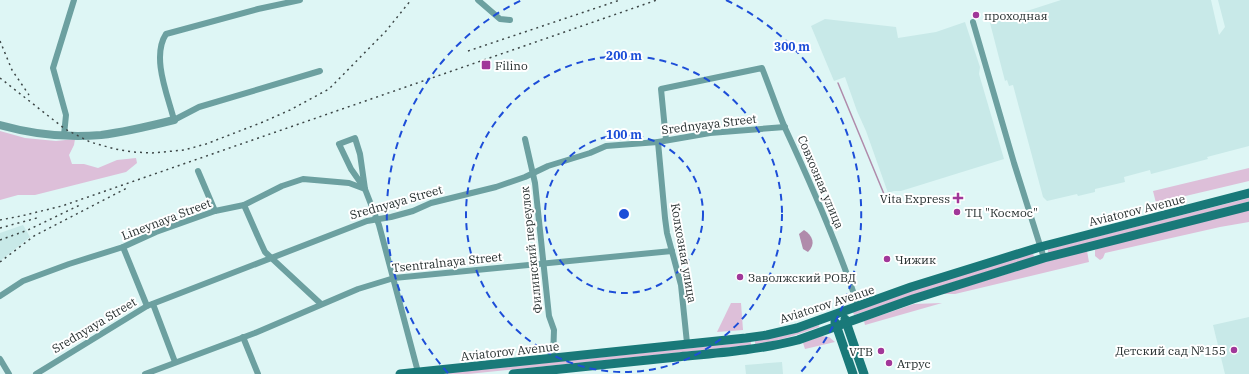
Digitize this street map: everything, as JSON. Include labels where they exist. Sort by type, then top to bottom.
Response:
[{"type":"main road","name":"Aviatorov Avenue","points":[[400,374],[444,372],[553,358],[767,335],[797,328],[911,287],[1040,247],[1249,194]]},
{"type":"main road","name":"Aviatorov Avenue","points":[[513,374],[769,347],[798,340],[913,299],[1044,258],[1249,206]]},
{"type":"main road","points":[[843,312],[864,374]]},
{"type":"main road","points":[[833,315],[854,374]]},
{"type":"street","points":[[64,135],[66,115],[53,68],[74,0]]},
{"type":"street","points":[[174,120],[160,65],[161,46],[166,34],[258,9],[300,0]]},
{"type":"street","points":[[478,0],[500,19],[510,20]]},
{"type":"street","points":[[973,22],[1014,163],[1044,258]]},
{"type":"street","name":"Совхозная улица","points":[[666,140],[661,89],[762,68],[785,127],[797,151],[842,258],[858,306]]},
{"type":"street","points":[[0,125],[33,132],[64,135],[110,134],[174,120],[199,107],[320,71]]},
{"type":"street","name":"Srednyaya Street","points":[[36,374],[150,305],[352,226],[413,211],[431,203],[496,187],[561,161],[590,154],[606,146],[658,142],[710,133],[785,127]]},
{"type":"street","points":[[366,189],[351,169],[339,144],[355,138],[360,154],[366,189],[377,219],[394,278],[418,372]]},
{"type":"street","name":"Филинский переулок","points":[[525,139],[534,173],[549,316],[554,330],[553,358]]},
{"type":"street","name":"Колхозная улица","points":[[658,142],[665,218],[681,285],[687,344]]},
{"type":"street","points":[[198,171],[215,211]]},
{"type":"street","name":"Lineynaya Street","points":[[0,296],[23,281],[69,264],[123,247],[156,232],[215,211],[244,205],[282,186],[303,179],[349,183],[366,189]]},
{"type":"street","points":[[244,205],[266,252],[321,304]]},
{"type":"street","points":[[123,247],[175,362]]},
{"type":"street","name":"Tsentralnaya Street","points":[[145,374],[244,337],[358,289],[394,278],[672,251]]},
{"type":"street","points":[[244,337],[258,374]]},
{"type":"street","points":[[0,360],[9,374]]},
{"type":"shaded area","points":[[1061,0],[1211,0],[1219,35],[1225,27],[1218,0],[1249,0],[1249,146],[1207,157],[1208,159],[1151,174],[1150,170],[1124,177],[1125,182],[1095,189],[1095,192],[1078,196],[1077,194],[1047,201],[1043,197],[1013,85],[1009,86],[1007,80],[1005,81],[990,23]]},
{"type":"shaded area","points":[[825,19],[896,27],[898,38],[936,32],[965,22],[980,67],[979,74],[1004,159],[901,191],[888,193],[845,77],[834,81],[811,26]]},
{"type":"shaded area","points":[[0,131],[25,138],[56,141],[75,139],[69,155],[72,164],[84,164],[98,168],[117,160],[136,158],[137,163],[126,172],[35,195],[18,195],[0,200]]},
{"type":"shaded area","points":[[1249,168],[1249,181],[1156,203],[1153,191]]},
{"type":"shaded area","points":[[1249,198],[1249,201],[1244,203],[1048,254],[1048,249]]},
{"type":"shaded area","points":[[1249,210],[1249,222],[1220,227],[1105,253],[1103,258],[1100,260],[1095,256],[1095,250],[1099,248]]},
{"type":"shaded area","points":[[23,225],[30,237],[0,261],[0,233]]},
{"type":"shaded area","points":[[804,230],[810,235],[813,243],[808,252],[803,249],[799,234]]},
{"type":"shaded area","points":[[1087,251],[1089,262],[955,294],[942,294],[1045,262]]},
{"type":"shaded area","points":[[1033,253],[1034,257],[854,315],[853,312],[932,284]]},
{"type":"shaded area","points":[[731,303],[741,303],[743,330],[717,332]]},
{"type":"shaded area","points":[[942,303],[865,325],[864,321],[914,304]]},
{"type":"shaded area","name":"Детский сад №155","points":[[1249,317],[1249,374],[1225,374],[1213,325]]},
{"type":"shaded area","points":[[819,325],[819,327],[796,335],[755,344],[755,341],[791,334]]},
{"type":"shaded area","points":[[821,336],[829,337],[835,342],[805,349],[803,343]]},
{"type":"shaded area","points":[[751,342],[751,345],[468,374],[446,373]]},
{"type":"shaded area","points":[[782,362],[783,374],[746,374],[745,365]]},
{"type":"waterway","points":[[838,83],[884,194]]},
{"type":"railway","points":[[0,78],[65,129],[90,142],[133,152],[152,153],[184,150],[206,144],[263,122],[290,110],[329,89],[386,31],[411,0]]},
{"type":"railway","points":[[468,51],[620,0]]},
{"type":"railway","points":[[0,220],[62,206],[657,0]]},
{"type":"railway","points":[[0,41],[12,70],[29,95]]},
{"type":"railway","points":[[0,262],[34,236],[129,187]]},
{"type":"railway","points":[[0,240],[28,230],[82,204]]},
{"type":"railway","points":[[0,228],[37,218]]},
{"type":"place","name":"проходная","points":[[976,15]]},
{"type":"place","name":"Filino","points":[[486,65]]},
{"type":"place","name":"Vita Express","points":[[958,198]]},
{"type":"place","name":"ТЦ \"Космос\"","points":[[957,212]]},
{"type":"place","name":"Чижик","points":[[887,259]]},
{"type":"place","name":"Заволжский РОВД","points":[[740,277]]},
{"type":"place","name":"Детский сад №155","points":[[1234,350]]},
{"type":"place","name":"VTB","points":[[881,351]]},
{"type":"place","name":"Атрус","points":[[889,363]]}]
